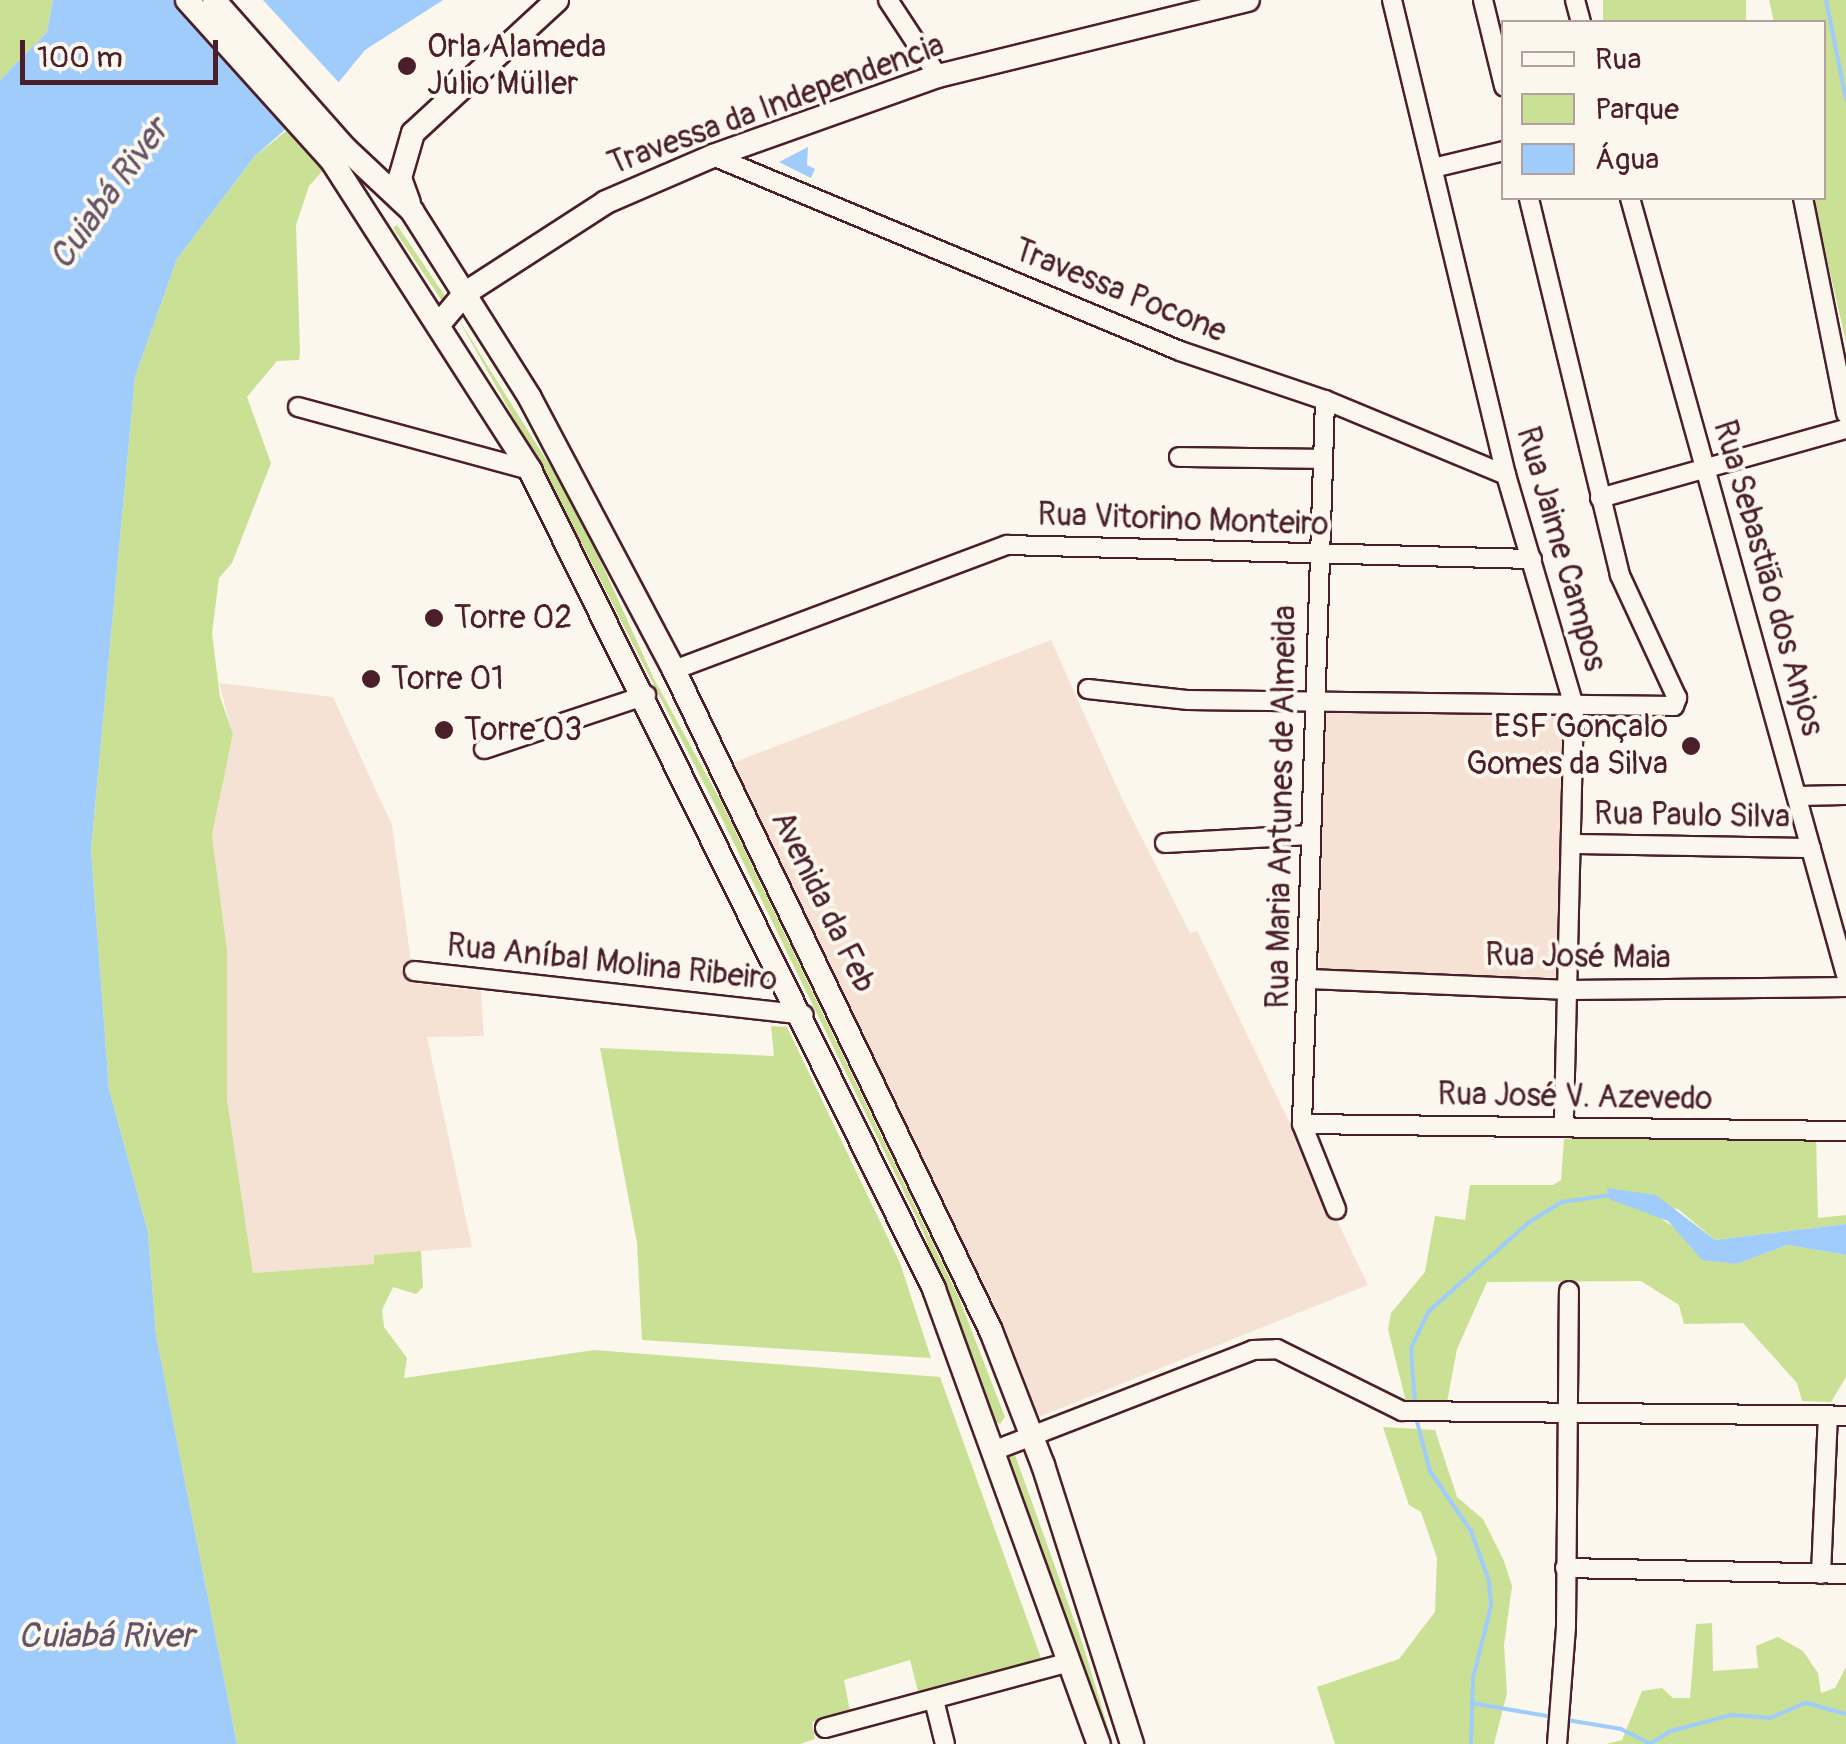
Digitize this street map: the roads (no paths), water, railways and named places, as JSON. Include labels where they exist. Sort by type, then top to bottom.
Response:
[{"type":"main road","points":[[187,0],[338,155]]},
{"type":"main road","points":[[214,0],[338,155]]},
{"type":"main road","points":[[412,211],[400,178],[413,133],[557,0]]},
{"type":"main road","name":"Travessa da Independencia","points":[[440,323],[464,294],[606,202],[713,156],[938,76],[1248,0]]},
{"type":"main road","name":"Avenida da Feb","points":[[338,155],[412,211],[530,398],[674,670],[883,1099],[1032,1437],[1132,1744]]},
{"type":"main road","name":"Avenida da Feb","points":[[338,155],[530,470],[646,695],[910,1240],[974,1438],[993,1451]]},
{"type":"main road","points":[[993,1451],[1099,1744]]},
{"type":"street","points":[[888,0],[938,76]]},
{"type":"street","name":"Rua Jaime Campos","points":[[1392,0],[1506,476],[1574,706],[1564,1126]]},
{"type":"street","points":[[1483,0],[1501,74]]},
{"type":"street","points":[[1434,168],[1501,152]]},
{"type":"street","name":"Travessa Pocone","points":[[713,156],[1180,351],[1325,400],[1506,476]]},
{"type":"street","points":[[1088,688],[1188,700],[1315,698],[1669,708],[1678,698],[1638,624],[1600,498],[1529,200]]},
{"type":"street","name":"Rua Sebastião dos Anjos","points":[[1631,200],[1846,975]]},
{"type":"street","points":[[1803,200],[1846,414]]},
{"type":"street","name":"Rua Maria Antunes de Almeida","points":[[1325,400],[1320,459],[1309,836],[1309,979],[1302,1124],[1336,1209]]},
{"type":"street","points":[[298,407],[488,454],[530,470]]},
{"type":"street","points":[[1600,498],[1846,429]]},
{"type":"street","points":[[488,454],[506,430]]},
{"type":"street","points":[[1179,457],[1320,459]]},
{"type":"street","name":"Rua Vitorino Monteiro","points":[[674,670],[1007,545],[1532,559]]},
{"type":"street","points":[[484,749],[646,695]]},
{"type":"street","points":[[1799,796],[1846,796]]},
{"type":"street","points":[[1165,843],[1309,836]]},
{"type":"street","name":"Rua Paulo Silva","points":[[1572,844],[1811,848]]},
{"type":"street","name":"Rua Aníbal Molina Ribeiro","points":[[414,971],[804,1015]]},
{"type":"street","name":"Rua José Maia","points":[[1309,979],[1569,990],[1846,987]]},
{"type":"street","name":"Rua José V. Azevedo","points":[[1302,1124],[1846,1130]]},
{"type":"street","points":[[1556,1726],[1565,1568],[1564,1413],[1569,1291]]},
{"type":"street","points":[[993,1451],[1253,1350],[1295,1354],[1402,1410],[1432,1414],[1837,1416],[1821,1574]]},
{"type":"street","points":[[1565,1568],[1846,1574]]},
{"type":"street","points":[[825,1728],[1068,1662]]},
{"type":"street","points":[[934,1700],[945,1744]]},
{"type":"water","name":"Cuiabá River","points":[[53,0],[443,0],[365,50],[338,83],[254,157],[177,259],[135,377],[91,850],[109,1089],[148,1232],[156,1335],[237,1744],[0,1744],[0,80],[47,32]]},
{"type":"water","points":[[808,147],[807,165],[815,169],[811,178],[779,162]]},
{"type":"water","points":[[1607,1188],[1656,1195],[1715,1240],[1846,1224],[1846,1255],[1787,1245],[1737,1264],[1702,1260],[1668,1221],[1609,1199]]},
{"type":"waterway","points":[[1826,0],[1846,99]]},
{"type":"waterway","points":[[1415,1404],[1411,1348],[1429,1311],[1528,1223],[1562,1202],[1611,1195]]},
{"type":"waterway","points":[[1416,1418],[1430,1471],[1471,1531],[1489,1581],[1491,1606],[1473,1678],[1471,1744]]},
{"type":"waterway","points":[[1471,1703],[1553,1717]]},
{"type":"waterway","points":[[1567,1720],[1621,1729],[1650,1744],[1671,1731],[1731,1715],[1770,1718],[1806,1703],[1846,1714]]},
{"type":"place","name":"Orla Alameda Júlio Müller","points":[[407,66]]},
{"type":"place","name":"Torre 02","points":[[434,618]]},
{"type":"place","name":"Torre 01","points":[[371,679]]},
{"type":"place","name":"Torre 03","points":[[444,730]]},
{"type":"place","name":"ESF Gonçalo Gomes da Silva","points":[[1691,746]]}]
